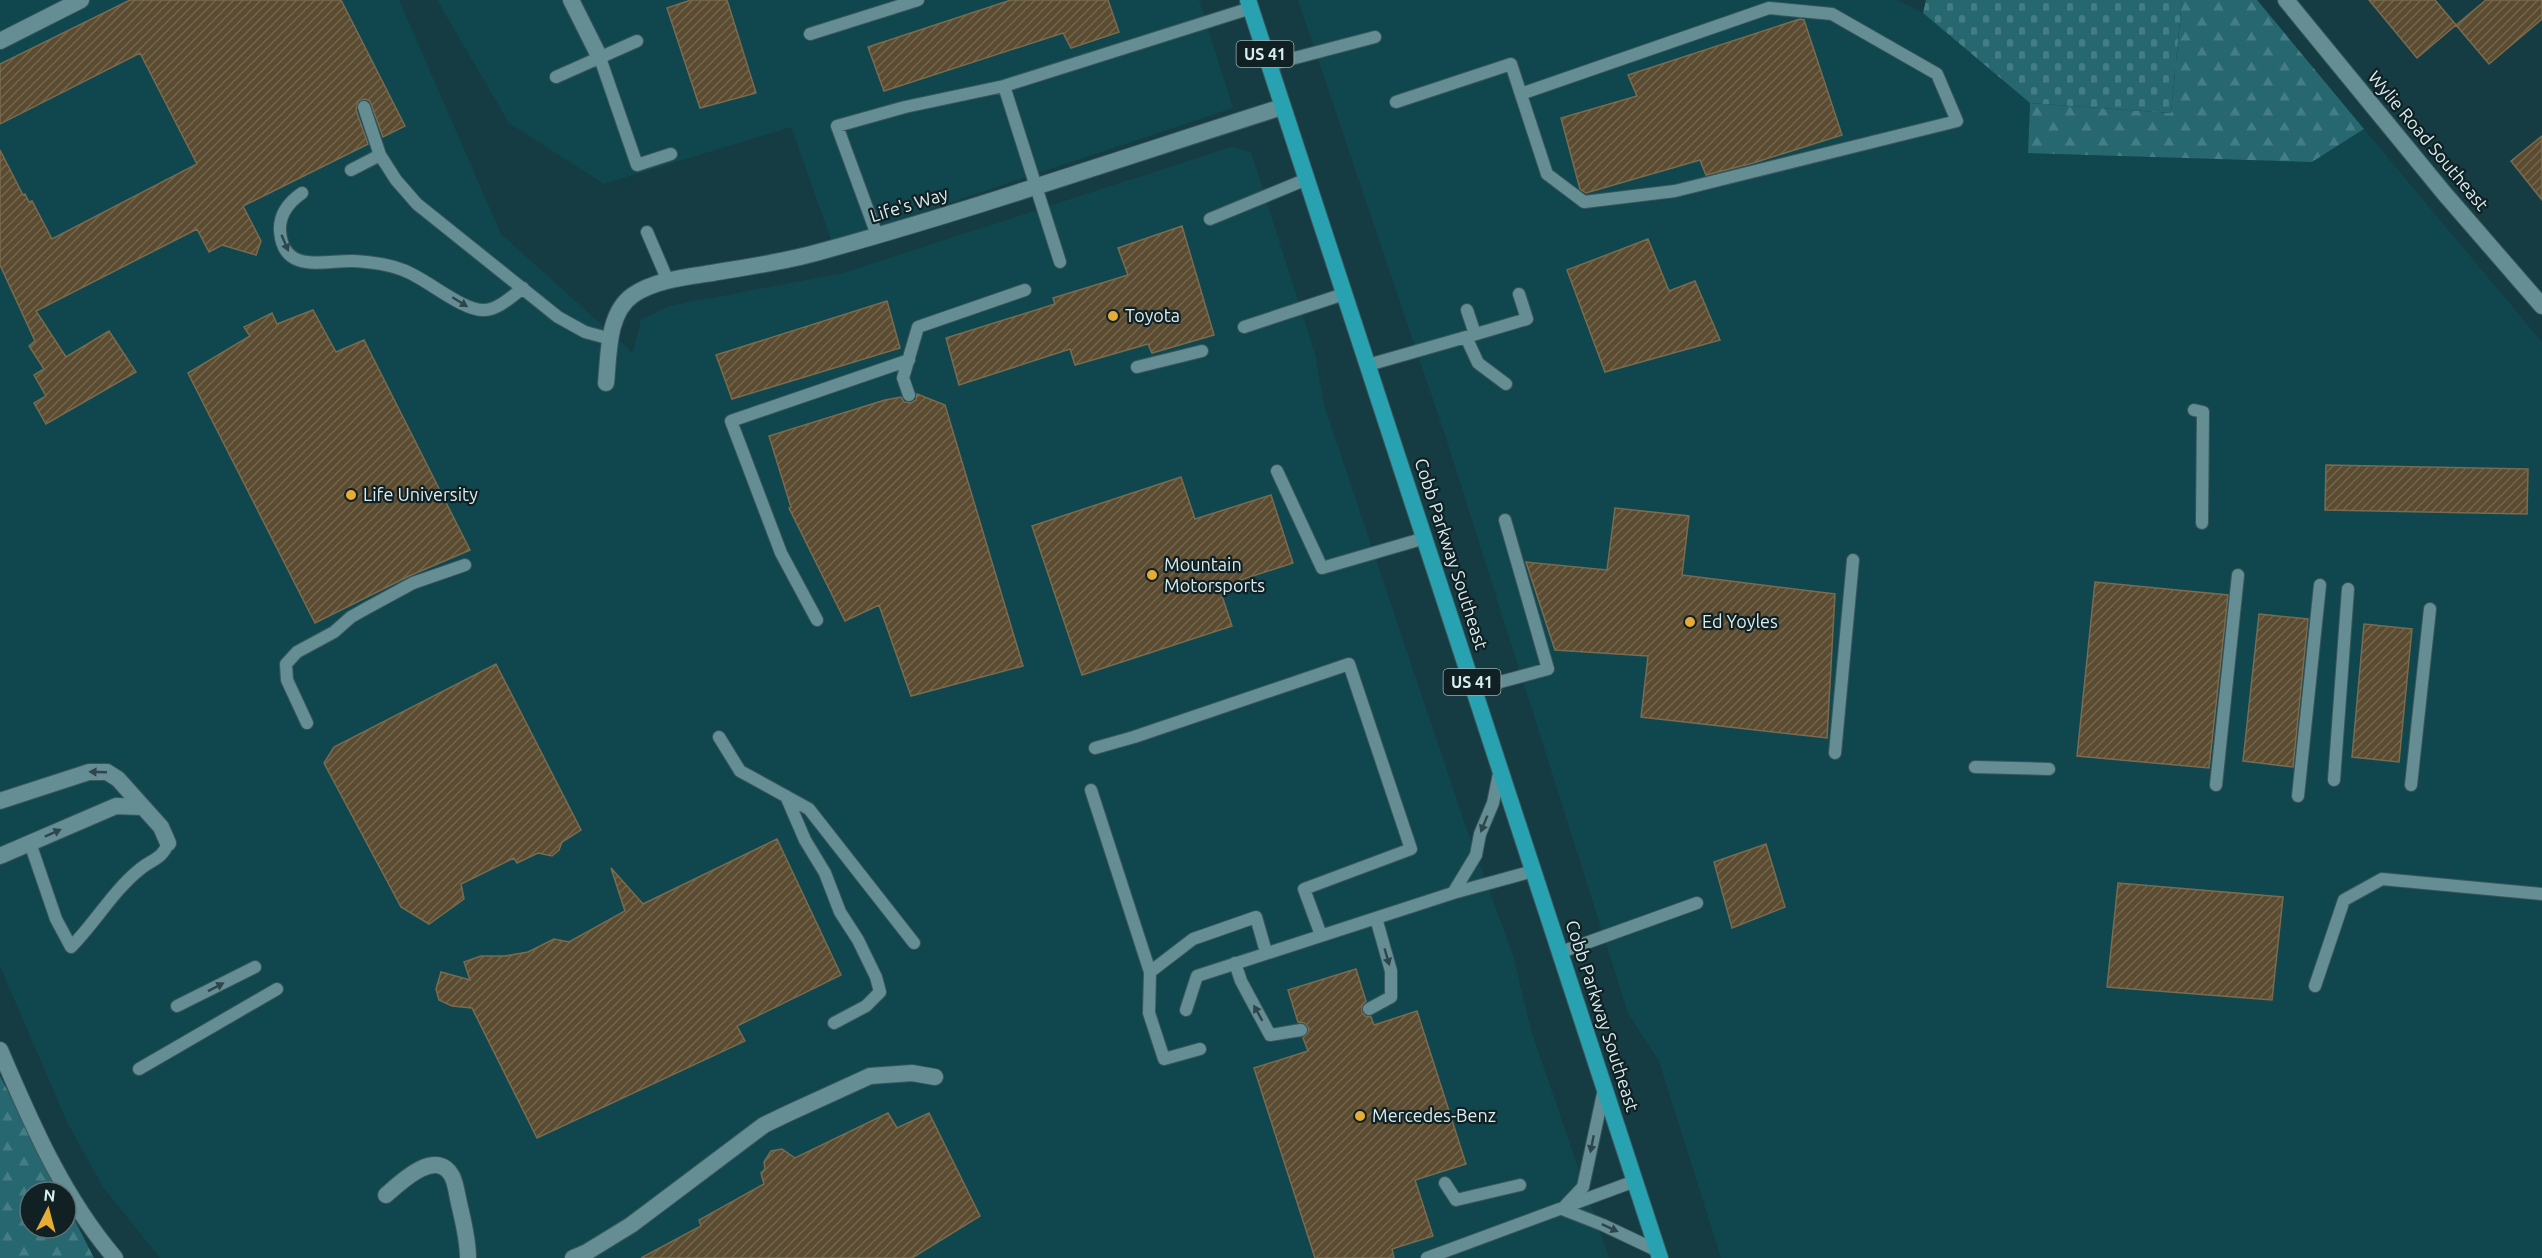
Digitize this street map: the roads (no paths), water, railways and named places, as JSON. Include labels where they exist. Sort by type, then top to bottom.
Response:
[{"type":"main road","name":"Cobb Parkway Southeast","points":[[1249,4],[1659,1254]]},
{"type":"street","points":[[0,42],[81,0]]},
{"type":"street","points":[[571,0],[600,58]]},
{"type":"street","name":"Wylie Road Southeast","points":[[2286,0],[2444,193],[2542,306]]},
{"type":"street","name":"Life's Way","points":[[606,383],[611,339],[617,315],[627,300],[640,291],[668,281],[816,253],[1036,186],[1282,107]]},
{"type":"street","points":[[0,801],[61,780],[99,770],[118,779],[161,827],[168,843]]},
{"type":"street","points":[[0,856],[116,806],[141,807]]},
{"type":"street","points":[[0,1050],[46,1154],[87,1222],[115,1258]]},
{"type":"street","points":[[573,1258],[631,1225],[741,1142],[781,1117],[870,1076],[912,1073],[935,1077]]},
{"type":"street","points":[[386,1195],[417,1169],[432,1166],[447,1170],[454,1179],[465,1228],[468,1258]]},
{"type":"lane","points":[[810,34],[918,0]]},
{"type":"lane","points":[[877,235],[837,126],[905,106],[1004,86],[1249,4]]},
{"type":"lane","points":[[1396,102],[1511,64],[1546,174],[1584,202],[1675,191],[1957,121],[1937,74],[1832,14],[1769,8],[1521,94]]},
{"type":"lane","points":[[1268,65],[1375,37]]},
{"type":"lane","points":[[556,77],[637,41]]},
{"type":"lane","points":[[600,58],[637,165],[671,154]]},
{"type":"lane","points":[[1004,86],[1060,262]]},
{"type":"lane","points":[[364,107],[380,155],[396,180],[417,204],[565,321],[585,332],[611,339]]},
{"type":"lane","points":[[351,170],[380,155]]},
{"type":"lane","points":[[1210,219],[1307,179]]},
{"type":"lane","points":[[302,193],[285,209],[280,230],[286,250],[303,262],[322,264],[341,261],[368,262],[402,269],[468,307],[483,310],[497,307],[523,288]]},
{"type":"lane","points":[[647,232],[668,281]]},
{"type":"lane","points":[[909,394],[903,378],[918,327],[1025,290]]},
{"type":"lane","points":[[1244,327],[1344,294]]},
{"type":"lane","points":[[1368,365],[1527,319],[1519,294]]},
{"type":"lane","points":[[1467,310],[1470,336],[1478,363],[1506,384]]},
{"type":"lane","points":[[1137,367],[1202,351]]},
{"type":"lane","points":[[817,620],[781,553],[732,421],[909,360]]},
{"type":"lane","points":[[2194,410],[2204,412],[2202,524]]},
{"type":"lane","points":[[1277,471],[1322,568],[1425,538]]},
{"type":"lane","points":[[1474,689],[1548,669],[1505,520]]},
{"type":"lane","points":[[1835,753],[1853,560]]},
{"type":"lane","points":[[307,723],[287,680],[286,664],[297,652],[334,632],[351,617],[413,583],[465,564]]},
{"type":"lane","points":[[2216,785],[2238,575]]},
{"type":"lane","points":[[2298,796],[2320,585]]},
{"type":"lane","points":[[2334,780],[2348,589]]},
{"type":"lane","points":[[2410,785],[2430,609]]},
{"type":"lane","points":[[1095,748],[1349,664],[1412,849],[1304,889],[1321,935]]},
{"type":"lane","points":[[719,737],[740,771],[809,809],[914,943]]},
{"type":"lane","points":[[1975,766],[2049,769]]},
{"type":"lane","points":[[1453,893],[1476,855],[1500,768]]},
{"type":"lane","points":[[1091,790],[1150,972],[1149,1013],[1164,1059],[1200,1049]]},
{"type":"lane","points":[[786,796],[805,840],[825,873],[840,912],[858,940],[876,977],[880,992],[866,1005],[834,1023]]},
{"type":"lane","points":[[30,843],[56,919],[71,947],[93,924],[112,897],[140,869],[160,857],[168,843]]},
{"type":"lane","points":[[1186,1010],[1197,976],[1453,893],[1533,871]]},
{"type":"lane","points":[[2314,986],[2344,900],[2382,879],[2542,894]]},
{"type":"lane","points":[[1560,952],[1697,903]]},
{"type":"lane","points":[[1150,972],[1193,939],[1256,918],[1266,952]]},
{"type":"lane","points":[[1369,1010],[1391,997],[1391,971],[1376,918]]},
{"type":"lane","points":[[1235,963],[1241,981],[1270,1035],[1301,1030]]},
{"type":"lane","points":[[177,1006],[255,967]]},
{"type":"lane","points":[[139,1069],[277,989]]},
{"type":"lane","points":[[1562,1209],[1583,1187],[1604,1087]]},
{"type":"lane","points":[[1427,1258],[1635,1181]]},
{"type":"lane","points":[[1445,1183],[1456,1200],[1520,1185]]},
{"type":"lane","points":[[1562,1209],[1604,1225],[1659,1254]]},
{"type":"place","name":"Toyota","points":[[1113,316]]},
{"type":"place","name":"Life University","points":[[351,495]]},
{"type":"place","name":"Mountain Motorsports","points":[[1152,575]]},
{"type":"place","name":"Ed Yoyles","points":[[1690,622]]},
{"type":"place","name":"Mercedes-Benz","points":[[1360,1116]]}]
